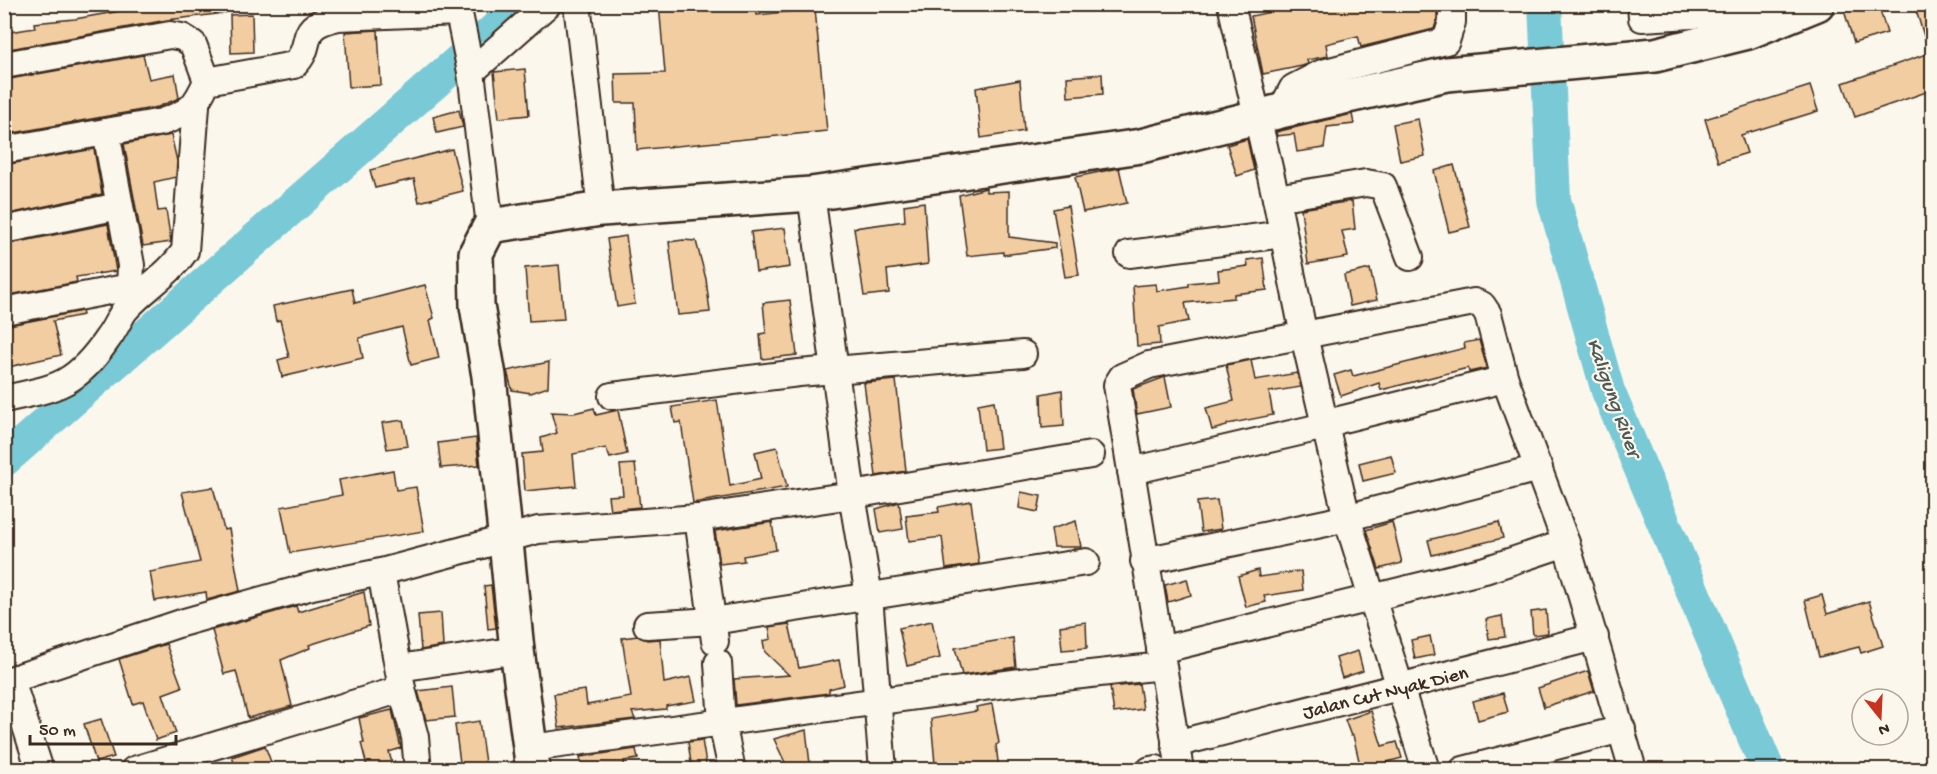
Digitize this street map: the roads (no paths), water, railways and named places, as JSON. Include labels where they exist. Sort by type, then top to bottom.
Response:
[{"type":"main road","points":[[532,759],[517,650],[489,376],[477,306],[476,253],[490,226],[601,209],[811,194],[1141,146],[1269,114],[1464,72],[1630,58],[1748,32],[1812,6]]},
{"type":"street","points":[[470,68],[548,4]]},
{"type":"street","points":[[577,4],[601,209]]},
{"type":"street","points":[[1231,4],[1269,114],[1276,198],[1304,336],[1347,518],[1426,770]]},
{"type":"street","points":[[1269,114],[1293,88],[1315,76],[1446,42],[1452,22],[1452,4]]},
{"type":"street","points":[[1641,4],[1642,18],[1812,6]]},
{"type":"street","points":[[207,81],[294,65],[299,60],[308,31],[323,20],[338,17],[459,14],[470,68],[490,226]]},
{"type":"street","points":[[4,65],[170,35],[182,37],[193,44],[207,81],[196,106],[185,251],[172,270],[128,299],[4,311]]},
{"type":"street","points":[[4,150],[162,122],[196,106]]},
{"type":"street","points":[[4,399],[53,389],[81,372],[102,347],[128,299],[131,265],[106,132]]},
{"type":"street","points":[[1276,198],[1366,183],[1383,186],[1410,257]]},
{"type":"street","points":[[811,194],[852,495],[869,596],[883,770]]},
{"type":"street","points":[[4,230],[119,206]]},
{"type":"street","points":[[1129,254],[1283,234]]},
{"type":"street","points":[[1180,770],[1117,394],[1117,385],[1122,377],[1149,365],[1474,302],[1482,304],[1488,314],[1505,378],[1566,543],[1633,770]]},
{"type":"street","points":[[612,396],[836,370],[1023,354]]},
{"type":"street","points":[[1131,471],[1325,426],[1340,420],[1505,378]]},
{"type":"street","points":[[40,770],[8,681],[181,623],[312,586],[381,572],[538,530],[698,518],[1091,455]]},
{"type":"street","points":[[1144,561],[1347,518],[1539,468]]},
{"type":"street","points":[[698,518],[715,642],[722,723],[732,770]]},
{"type":"street","points":[[532,759],[722,723],[1028,681],[1161,658],[1373,597],[1485,570],[1566,543]]},
{"type":"street","points":[[647,626],[715,642],[821,602],[1086,562]]},
{"type":"street","points":[[381,572],[401,679],[415,737],[417,770]]},
{"type":"street","name":"Jalan Cut Nyak Dien","points":[[1174,744],[1400,689],[1595,637]]},
{"type":"street","points":[[134,770],[165,764],[401,679],[517,650]]},
{"type":"street","points":[[1463,770],[1622,729]]},
{"type":"street","points":[[1150,770],[1156,769]]},
{"type":"waterway","points":[[4,460],[524,4]]},
{"type":"waterway","name":"Kaligung River","points":[[1545,4],[1554,200],[1608,391],[1768,770]]}]
